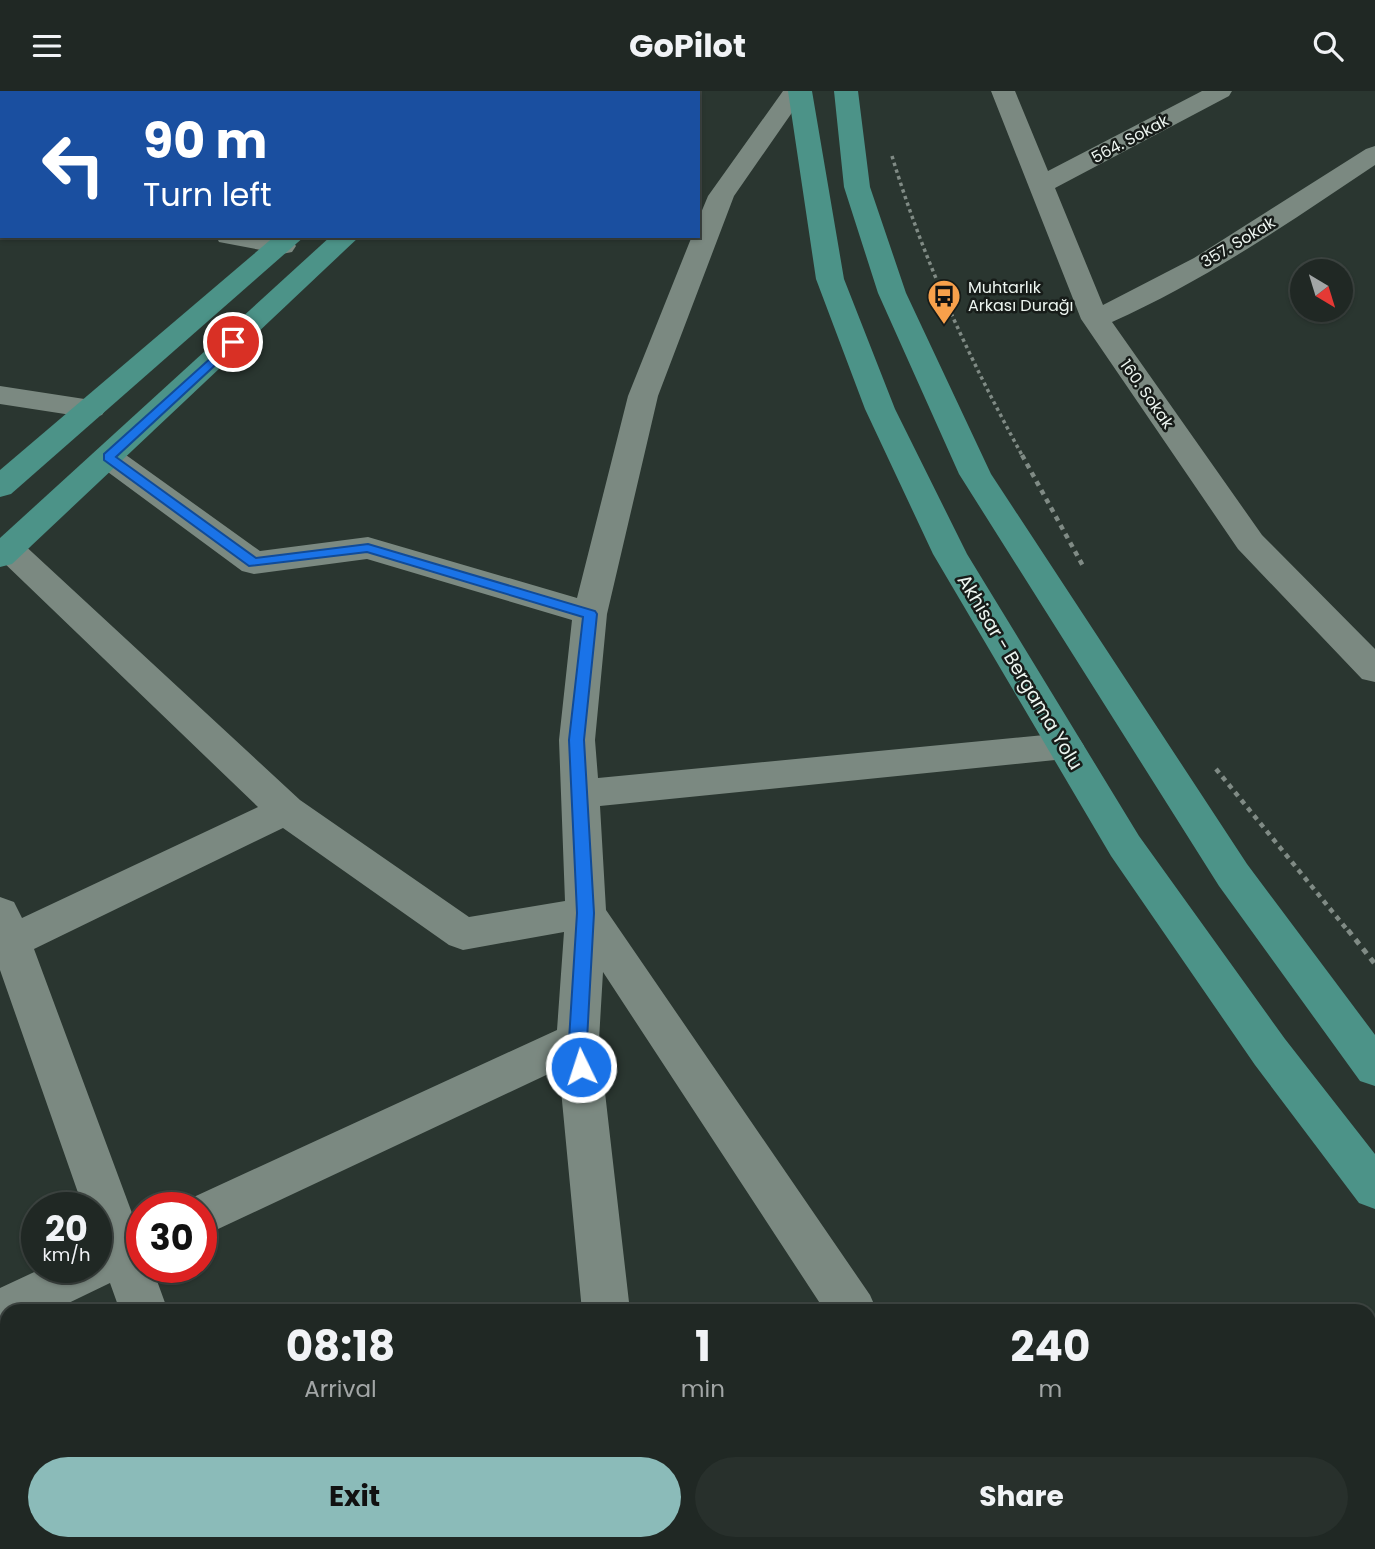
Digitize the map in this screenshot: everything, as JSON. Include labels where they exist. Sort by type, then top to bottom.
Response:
[{"type":"main road","name":"Akhisar - Bergama Yolu","points":[[798,91],[830,279],[880,409],[950,554],[1125,846],[1270,1052],[1375,1188]]},
{"type":"main road","points":[[846,91],[857,187],[892,293],[975,474],[1233,875],[1375,1068]]},
{"type":"main road","points":[[4,552],[345,238]]},
{"type":"main road","points":[[0,487],[287,241]]},
{"type":"street","points":[[700,224],[710,194],[798,91]]},
{"type":"street","name":"160. Sokak","points":[[1003,91],[1095,319],[1250,542],[1370,658]]},
{"type":"street","name":"564. Sokak","points":[[1040,186],[1220,91]]},
{"type":"street","name":"357. Sokak","points":[[1095,319],[1142,300],[1252,235],[1375,154]]},
{"type":"street","points":[[252,238],[287,241]]},
{"type":"street","points":[[605,1304],[578,1040],[586,913],[577,740],[590,614],[643,396],[695,238]]},
{"type":"street","points":[[0,395],[91,409]]},
{"type":"street","points":[[108,457],[254,563],[368,548],[590,614]]},
{"type":"street","points":[[4,552],[286,810],[463,934],[586,913]]},
{"type":"street","points":[[579,794],[1065,746]]},
{"type":"street","points":[[140,1304],[114,1258],[3,934],[286,810]]},
{"type":"street","points":[[586,913],[848,1304]]},
{"type":"street","points":[[217,1209],[578,1040]]},
{"type":"street","points":[[17,1304],[114,1258]]},
{"type":"path","points":[[892,153],[905,203],[977,375],[1083,566]]},
{"type":"path","points":[[1213,765],[1375,964]]},
{"type":"place","name":"Muhtarlık Arkası Durağı","points":[[944,326]]},
{"type":"route","points":[[233,342],[108,457],[254,563],[368,548],[590,614],[577,740],[586,913],[578,1040],[581,1067]]}]
